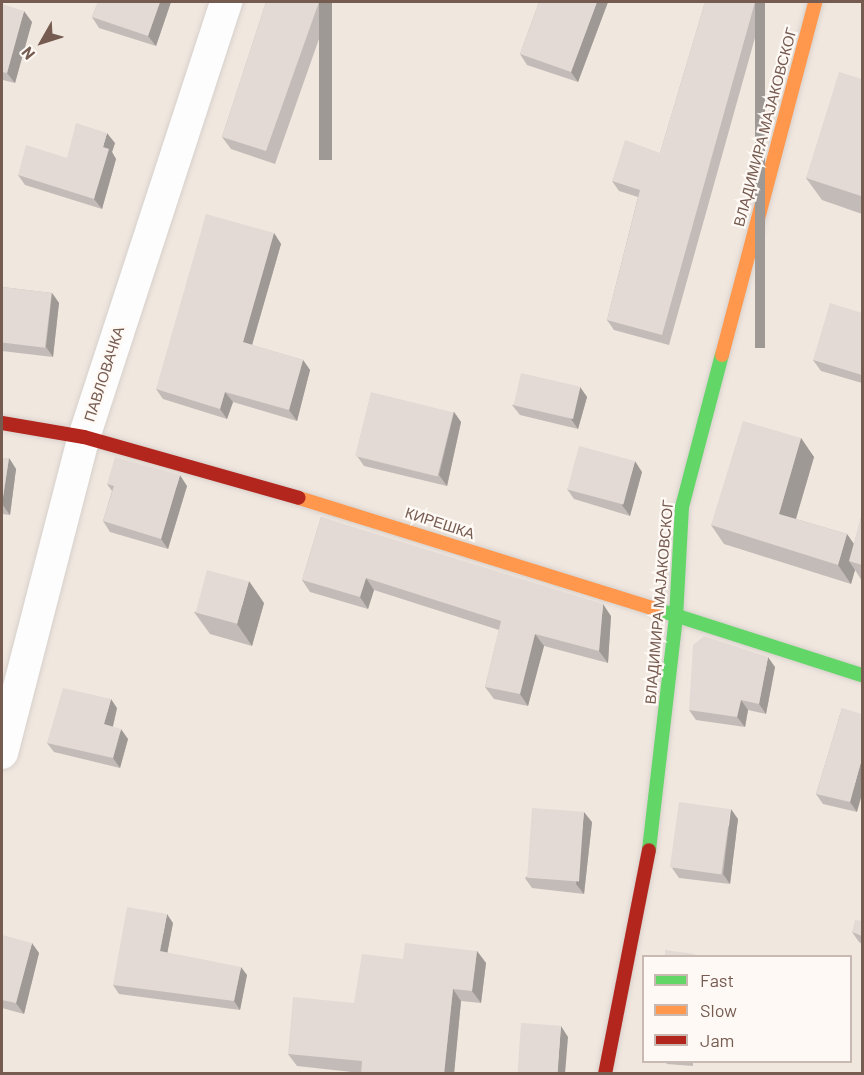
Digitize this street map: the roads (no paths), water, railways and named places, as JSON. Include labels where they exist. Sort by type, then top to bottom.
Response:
[{"type":"street","name":"ПАВЛОВАЧКА","points":[[2,753],[84,437],[226,2]]},
{"type":"street","name":"ВЛАДИМИРА МАЈАКОВСКОГ","points":[[604,1074],[643,899],[676,617],[682,507],[815,2]]},
{"type":"street","name":"КИРЕШКА","points":[[2,423],[84,437],[402,528],[862,675]]}]
